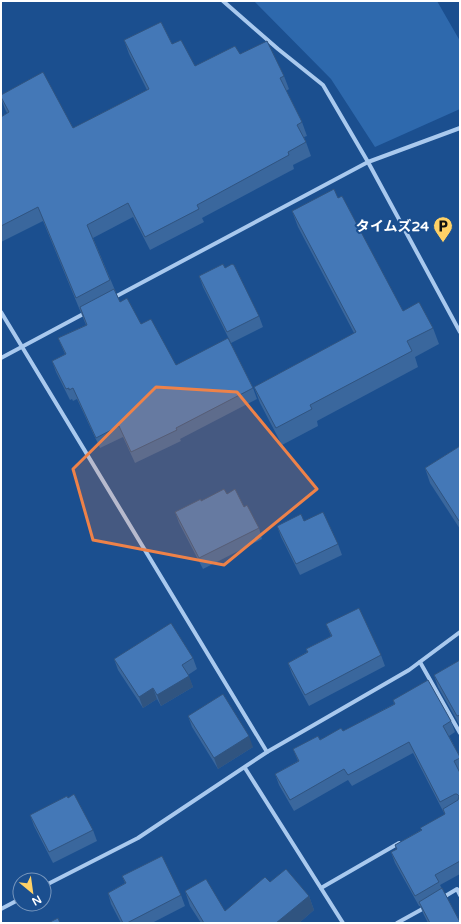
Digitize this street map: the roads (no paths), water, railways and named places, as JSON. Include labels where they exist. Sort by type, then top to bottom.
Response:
[{"type":"street","points":[[223,1],[278,49],[323,84],[368,162],[460,332]]},
{"type":"street","points":[[112,299],[368,162],[460,128]]},
{"type":"street","points":[[1,358],[91,310]]},
{"type":"street","points":[[1,312],[267,752]]},
{"type":"street","points":[[52,882],[138,838],[267,752],[410,670],[460,632]]},
{"type":"street","points":[[420,662],[460,733]]},
{"type":"street","points":[[245,768],[343,923]]},
{"type":"street","points":[[321,888],[400,843]]},
{"type":"street","points":[[437,900],[457,889],[460,895]]},
{"type":"street","points":[[1,909],[12,903]]},
{"type":"street","points":[[397,923],[430,904]]},
{"type":"place","name":"タイムズ24","points":[[443,243]]}]
